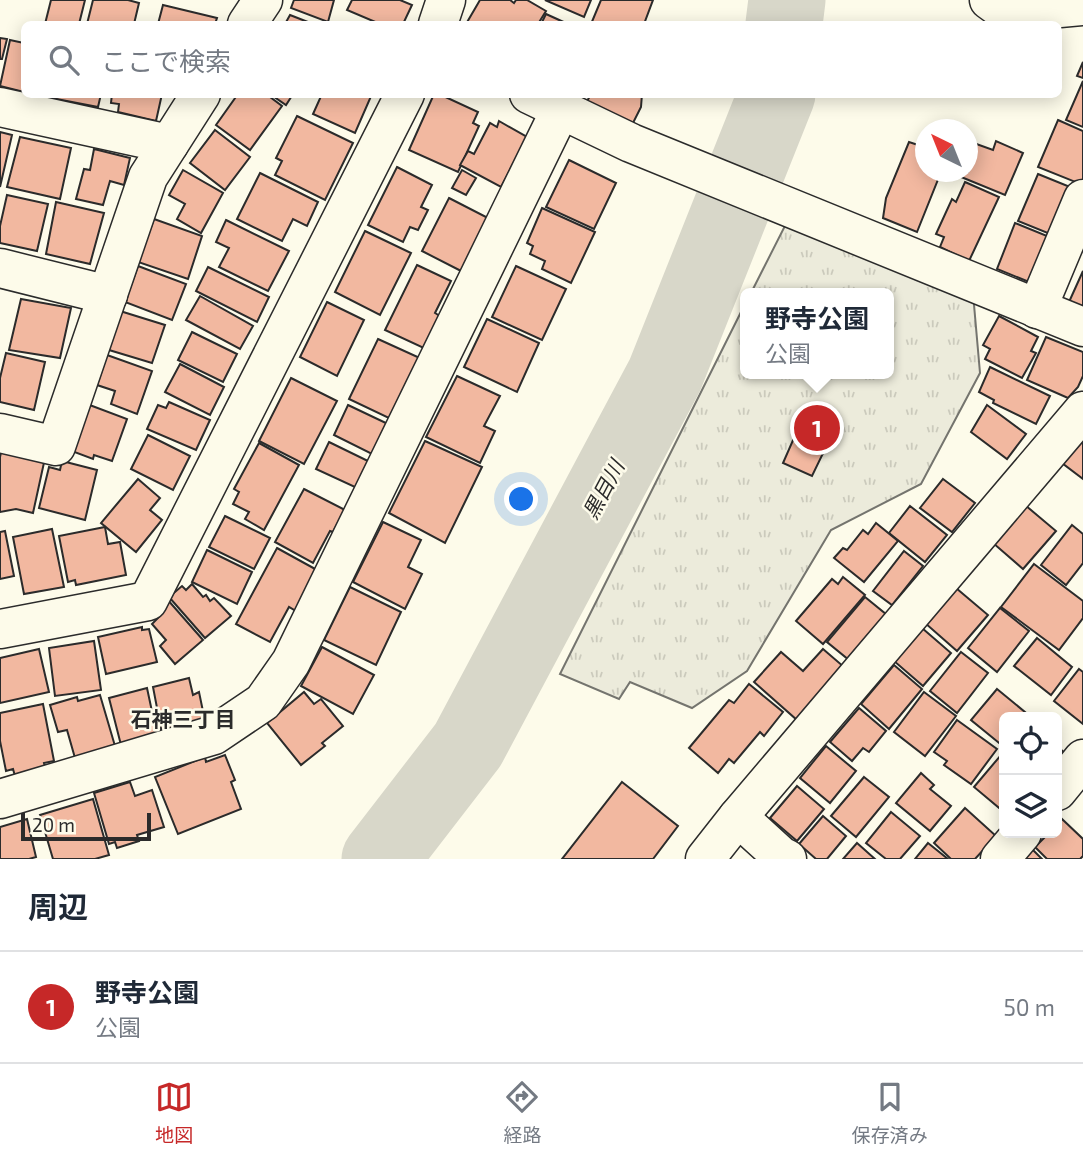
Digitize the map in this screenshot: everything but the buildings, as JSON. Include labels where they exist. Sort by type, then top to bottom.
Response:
[{"type":"street","points":[[439,21],[446,0]]},
{"type":"street","points":[[989,0],[1007,13],[1083,6]]},
{"type":"street","points":[[0,433],[56,446],[148,177],[198,98]]},
{"type":"street","points":[[0,629],[148,601],[403,98]]},
{"type":"street","points":[[0,799],[214,735],[263,702],[291,662],[545,103],[631,144],[1083,327]]},
{"type":"street","points":[[0,107],[169,144]]},
{"type":"street","points":[[1037,309],[1083,199]]},
{"type":"street","points":[[0,268],[108,295]]},
{"type":"street","points":[[705,859],[1083,411]]},
{"type":"street","points":[[1062,785],[1083,760]]},
{"type":"street","points":[[738,817],[787,859]]},
{"type":"street","points":[[1000,859],[1018,838]]},
{"type":"green space","points":[[793,210],[972,282],[980,373],[921,484],[831,530],[747,671],[692,708],[630,682],[619,699],[560,674],[740,314],[740,379],[894,379],[894,288],[754,288]]},
{"type":"waterway","name":"黒目川","points":[[784,21],[787,0]]},
{"type":"waterway","name":"黒目川","points":[[380,859],[468,745],[665,375],[775,98]]},
{"type":"place","name":"野寺公園","points":[[817,428]]},
{"type":"district","name":"石神三丁目","points":[[183,720]]}]
